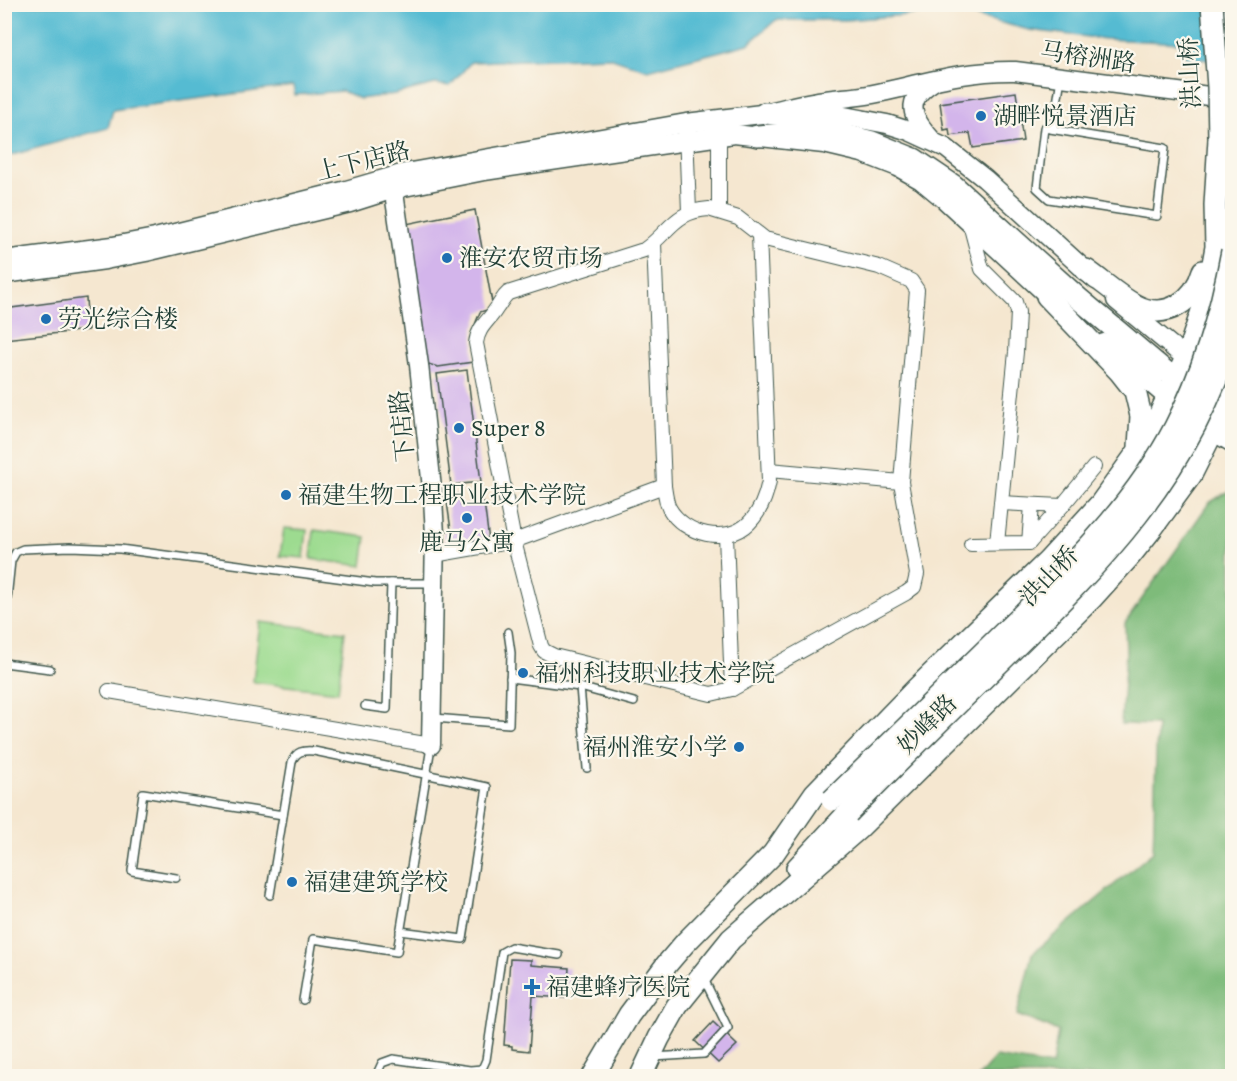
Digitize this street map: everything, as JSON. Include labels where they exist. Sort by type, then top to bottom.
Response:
[{"type":"main road","name":"洪山桥","points":[[1212,4],[1219,139],[1215,205]]},
{"type":"main road","points":[[1227,4],[1233,51]]},
{"type":"main road","name":"马榕洲路","points":[[765,113],[812,102],[873,94],[938,78],[999,70],[1233,99]]},
{"type":"main road","points":[[933,141],[917,122],[913,107],[917,94],[938,78]]},
{"type":"main road","points":[[727,126],[765,113],[811,111],[887,124],[933,141],[959,157],[1086,270],[1174,366]]},
{"type":"main road","points":[[765,113],[811,117],[857,127],[918,152],[976,195],[1105,313],[1174,366]]},
{"type":"main road","points":[[727,126],[757,136],[824,144],[862,153],[898,167],[931,188],[1047,296],[1168,398],[1214,431],[1233,441]]},
{"type":"main road","name":"上下店路","points":[[4,260],[113,246],[165,236],[343,191],[523,164],[686,131],[727,126]]},
{"type":"main road","points":[[757,136],[829,131],[861,139],[914,159],[954,186],[1078,298],[1174,366],[1232,394]]},
{"type":"main road","name":"上下店路","points":[[4,274],[105,261],[146,252],[350,203],[393,183]]},
{"type":"main road","name":"下店路","points":[[393,183],[419,365],[433,498],[431,745]]},
{"type":"main road","points":[[1086,270],[1137,306],[1148,310],[1160,310],[1180,304],[1195,291],[1199,283],[1215,205]]},
{"type":"main road","name":"妙峰路","points":[[593,1077],[628,1015],[667,964],[773,854],[826,780],[1048,561],[1101,503],[1138,452],[1150,435],[1168,398],[1174,366],[1207,296],[1213,270],[1217,230],[1215,205]]},
{"type":"main road","points":[[731,939],[840,806],[1115,517],[1133,494],[1174,429],[1197,380],[1221,303],[1233,250]]},
{"type":"main road","points":[[1047,296],[1120,372],[1135,392],[1142,430],[1138,452]]},
{"type":"main road","name":"洪山桥","points":[[840,806],[1048,615],[1127,530],[1159,488],[1189,441],[1210,396],[1233,335]]},
{"type":"main road","name":"妙峰路","points":[[641,1077],[672,1013],[731,939],[850,836],[1092,597],[1130,556],[1191,475],[1232,394]]},
{"type":"main road","points":[[773,854],[840,806]]},
{"type":"street","points":[[719,211],[727,126]]},
{"type":"street","points":[[686,131],[689,212]]},
{"type":"street","points":[[709,209],[719,211],[738,218],[772,242],[872,264],[904,277],[916,285],[917,295],[901,482],[916,574],[914,586],[906,593],[732,689],[711,694],[554,656],[544,651],[514,541],[476,343],[480,329],[508,293],[644,250],[681,216],[689,212],[709,209]]},
{"type":"street","points":[[970,224],[982,269],[1015,302],[1018,312],[997,543]]},
{"type":"street","points":[[654,243],[663,486],[669,509],[677,518],[700,532],[714,536],[726,535],[748,524],[756,515],[766,495],[769,470],[759,235]]},
{"type":"street","points":[[971,544],[1029,543],[1094,468]]},
{"type":"street","points":[[769,470],[901,482]]},
{"type":"street","points":[[434,555],[514,541],[663,486]]},
{"type":"street","points":[[1001,503],[1062,506]]},
{"type":"street","points":[[1029,543],[1032,504]]},
{"type":"street","points":[[726,535],[732,689]]},
{"type":"street","points":[[109,691],[431,745]]},
{"type":"lane","points":[[1053,129],[1061,78]]},
{"type":"lane","points":[[1044,128],[1053,129],[1165,148],[1157,216],[1049,199],[1037,188],[1044,128]]},
{"type":"lane","points":[[4,627],[12,561],[16,552],[23,549],[70,547],[120,549],[375,583],[434,583]]},
{"type":"lane","points":[[364,706],[387,708],[391,583]]},
{"type":"lane","points":[[432,717],[509,724],[511,653],[508,632]]},
{"type":"lane","points":[[4,663],[50,669]]},
{"type":"lane","points":[[510,678],[580,687],[634,702]]},
{"type":"lane","points":[[580,687],[587,768]]},
{"type":"lane","points":[[303,1000],[313,939],[397,952],[431,745]]},
{"type":"lane","points":[[270,895],[294,755],[305,750],[487,787],[463,939],[400,931]]},
{"type":"lane","points":[[176,878],[132,871],[143,793],[283,815]]},
{"type":"lane","points":[[376,1077],[382,1063],[393,1059],[470,1070],[482,1069],[486,1060],[502,952],[511,947],[559,955]]},
{"type":"lane","points":[[650,1057],[704,1054],[728,1028],[701,974]]},
{"type":"green space","points":[[1232,491],[1232,1076],[979,1076],[996,1057],[1052,1066],[1058,1031],[1017,1015],[1032,954],[1153,852],[1157,725],[1121,724],[1126,653],[1125,623],[1209,503]]},
{"type":"green space","points":[[284,528],[307,530],[304,558],[280,556]]},
{"type":"green space","points":[[314,530],[366,537],[362,566],[311,559]]},
{"type":"green space","points":[[260,622],[345,632],[338,692],[253,682]]},
{"type":"water","points":[[5,5],[1232,5],[1232,61],[1186,58],[1183,43],[1105,39],[1029,30],[955,11],[846,20],[776,20],[748,44],[648,70],[609,57],[471,62],[450,86],[435,84],[395,94],[360,99],[342,91],[295,95],[293,86],[113,110],[108,128],[5,157]]},
{"type":"building","name":"湖畔悦景酒店","points":[[1016,92],[1023,141],[973,148],[970,133],[950,136],[949,129],[944,130],[940,103]]},
{"type":"building","name":"淮安农贸市场","points":[[475,210],[493,308],[480,312],[474,327],[473,362],[438,367],[425,363],[406,224]]},
{"type":"building","name":"劳光综合楼","points":[[86,298],[88,330],[4,339],[4,309]]},
{"type":"building","name":"Super 8","points":[[467,370],[481,482],[451,485],[437,374]]},
{"type":"building","name":"鹿马公寓","points":[[459,494],[461,506],[484,502],[489,541],[446,547],[444,531],[451,530],[446,495]]},
{"type":"building","points":[[510,959],[531,960],[531,965],[569,968],[567,998],[533,996],[529,1051],[512,1049],[512,1046],[504,1045]]},
{"type":"building","points":[[713,1022],[737,1045],[718,1063],[695,1041]]},
{"type":"building","points":[[407,1071],[445,1075],[445,1076],[406,1076]]},
{"type":"place","name":"湖畔悦景酒店","points":[[981,116]]},
{"type":"place","name":"淮安农贸市场","points":[[447,258]]},
{"type":"place","name":"劳光综合楼","points":[[46,319]]},
{"type":"place","name":"Super 8","points":[[459,428]]},
{"type":"place","name":"福建生物工程职业技术学院","points":[[286,495]]},
{"type":"place","name":"鹿马公寓","points":[[467,518]]},
{"type":"place","name":"福州科技职业技术学院","points":[[523,673]]},
{"type":"place","name":"福州淮安小学","points":[[739,747]]},
{"type":"place","name":"福建建筑学校","points":[[292,882]]},
{"type":"place","name":"福建蜂疗医院","points":[[532,987]]}]
